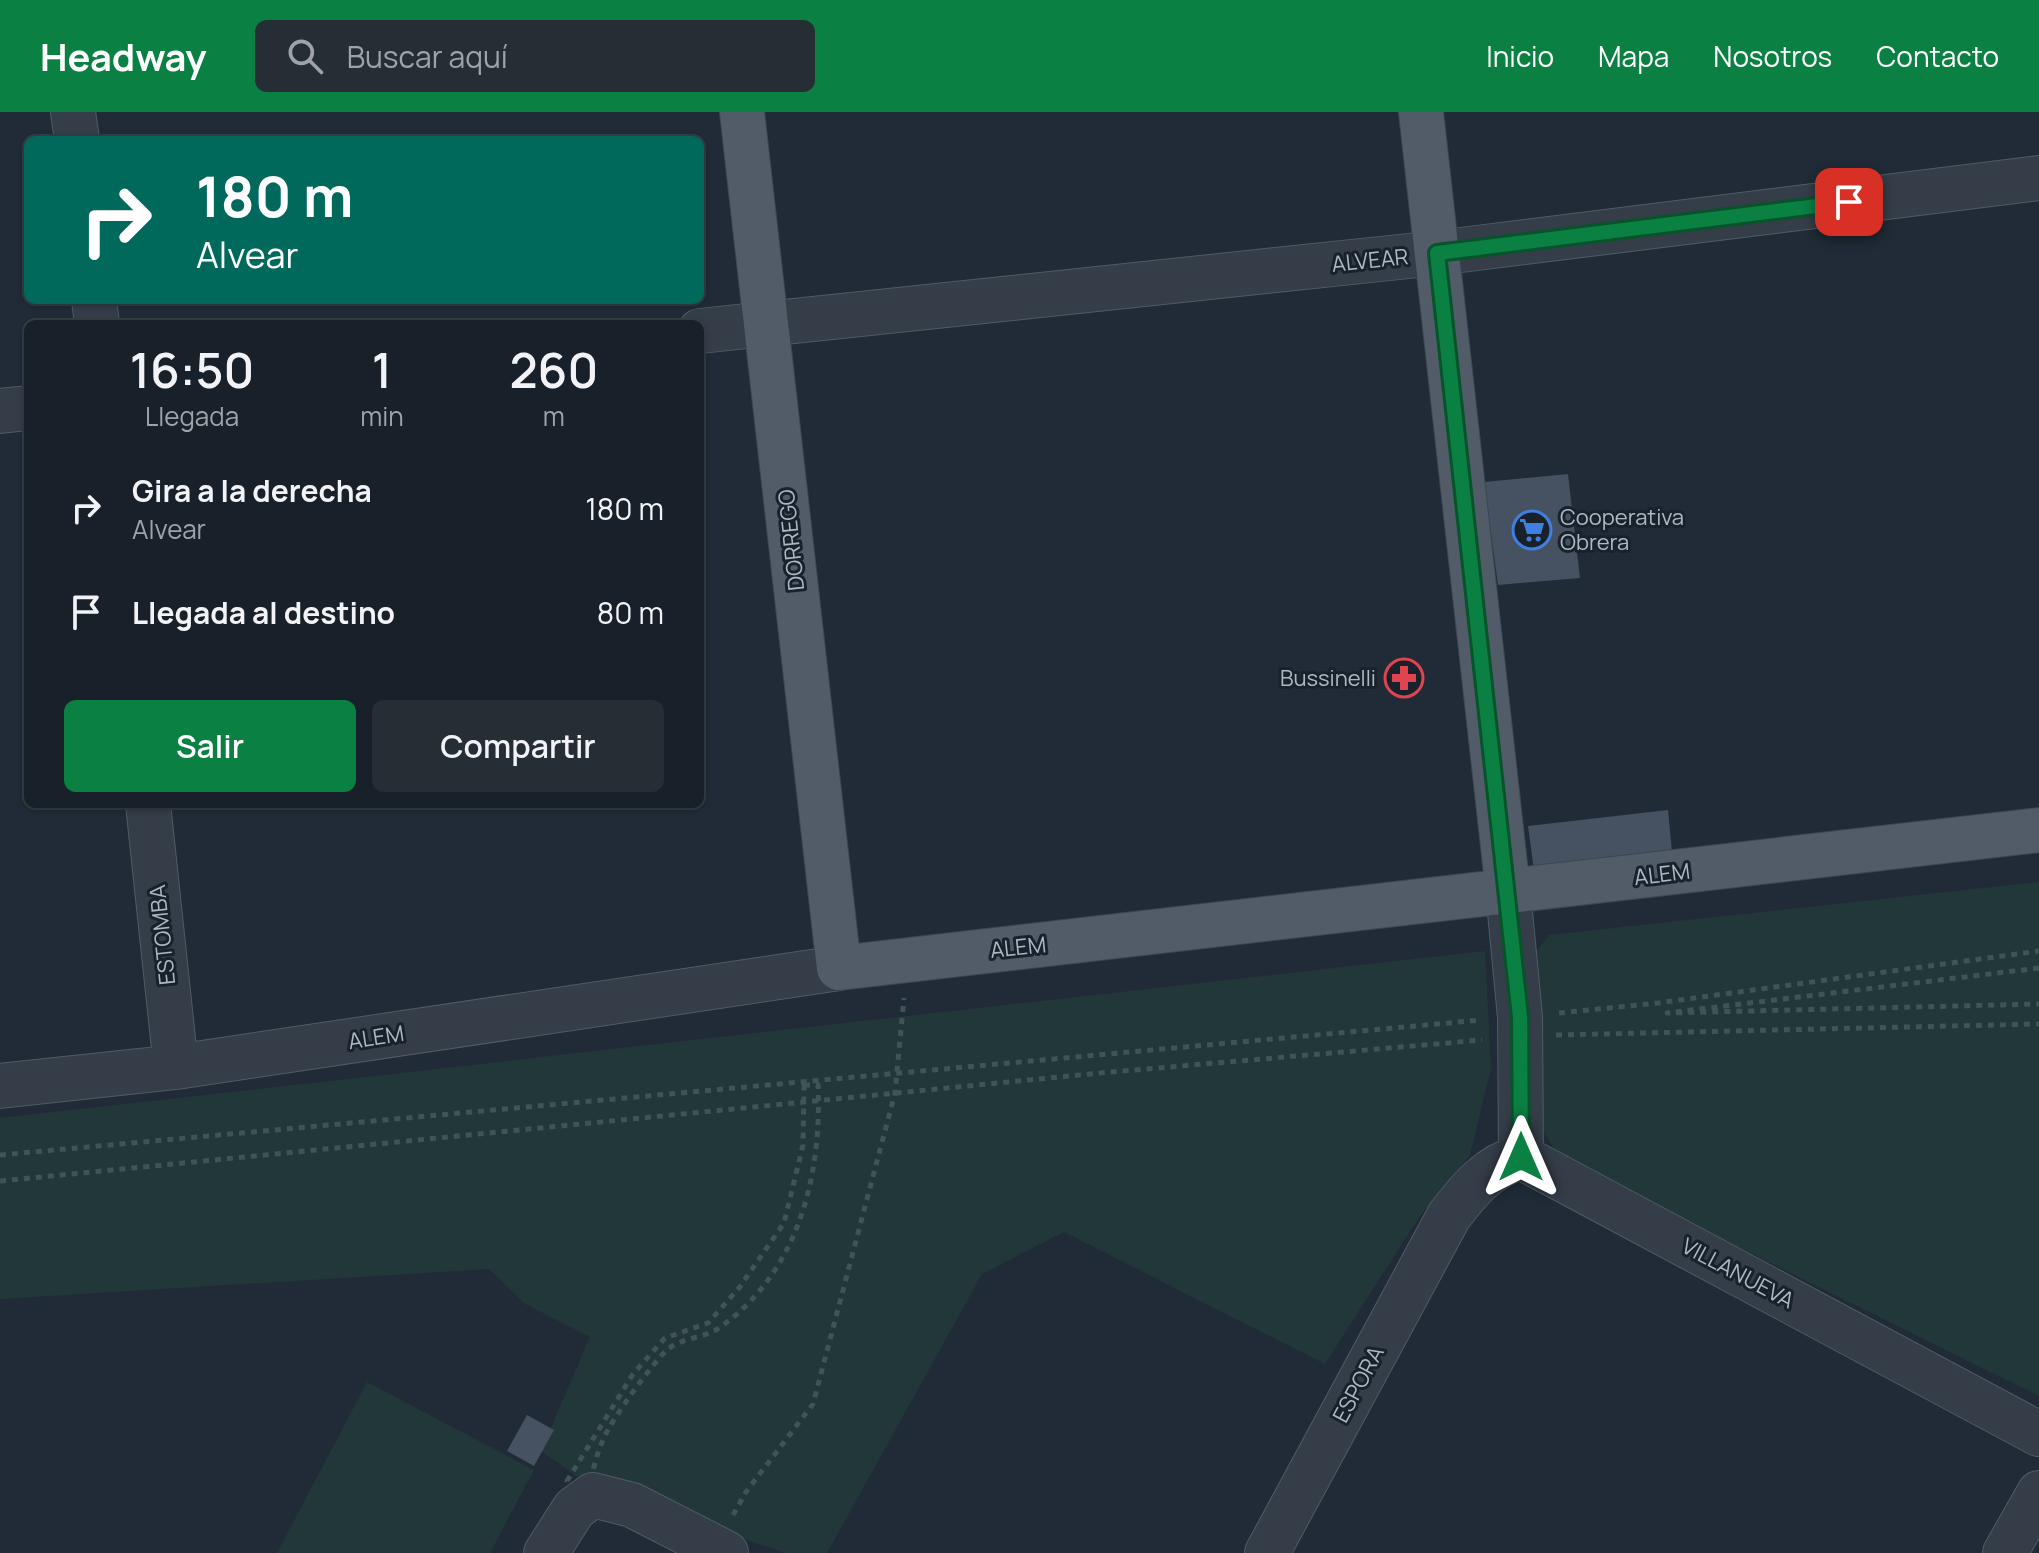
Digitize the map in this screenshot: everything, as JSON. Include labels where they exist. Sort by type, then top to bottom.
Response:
[{"type":"main road","name":"DORREGO","points":[[742,112],[839,968]]},
{"type":"main road","points":[[1421,112],[1508,891]]},
{"type":"main road","name":"ALEM","points":[[839,968],[2039,830]]},
{"type":"street","points":[[73,112],[76,136]]},
{"type":"street","name":"ALVEAR","points":[[704,331],[1437,253],[2039,178]]},
{"type":"street","points":[[0,411],[24,408]]},
{"type":"street","name":"ESTOMBA","points":[[148,808],[176,1067]]},
{"type":"street","points":[[1508,891],[1520,1027],[1521,1157]]},
{"type":"street","name":"ALEM","points":[[0,1086],[176,1067],[839,968]]},
{"type":"street","name":"ESPORA","points":[[1267,1553],[1449,1216],[1495,1167],[1521,1157]]},
{"type":"street","name":"VILLANUEVA","points":[[1521,1157],[2039,1434]]},
{"type":"street","points":[[2005,1553],[2039,1493]]},
{"type":"street","points":[[546,1553],[562,1525],[586,1497],[602,1496],[632,1505],[721,1550]]},
{"type":"path","points":[[0,1181],[818,1101],[1520,1027],[1658,1003],[2039,951]]},
{"type":"path","points":[[721,1550],[746,1492],[813,1404],[899,1075],[907,960]]},
{"type":"path","points":[[2039,968],[1667,1013],[2039,1004]]},
{"type":"path","points":[[0,1155],[899,1075],[1520,1027],[2039,1024]]},
{"type":"path","points":[[804,1085],[818,1085],[818,1101],[819,1145],[798,1229],[758,1295],[717,1330],[669,1348],[644,1379],[604,1437],[586,1497],[567,1481],[633,1374],[665,1338],[708,1323],[739,1288],[784,1223],[803,1145],[804,1085]]},
{"type":"green space","points":[[2039,882],[2039,1396],[1560,1159],[1539,1124],[1536,952],[1549,935]]},
{"type":"green space","points":[[1485,951],[1491,1068],[1470,1155],[1420,1216],[1325,1364],[1064,1232],[982,1274],[827,1553],[785,1553],[590,1486],[541,1451],[590,1337],[525,1304],[489,1269],[0,1299],[0,1118]]},
{"type":"green space","points":[[367,1382],[534,1470],[490,1553],[277,1553]]},
{"type":"building","name":"Cooperativa Obrera","points":[[1568,474],[1580,578],[1498,585],[1484,482]]},
{"type":"building","points":[[1668,810],[1673,863],[1535,878],[1528,826]]},
{"type":"building","points":[[527,1415],[554,1430],[534,1466],[507,1451]]},
{"type":"place","name":"Cooperativa Obrera","points":[[1532,530]]},
{"type":"place","name":"Bussinelli","points":[[1404,678]]},
{"type":"route","points":[[1521,1157],[1520,1017],[1437,253],[1849,202]]}]
